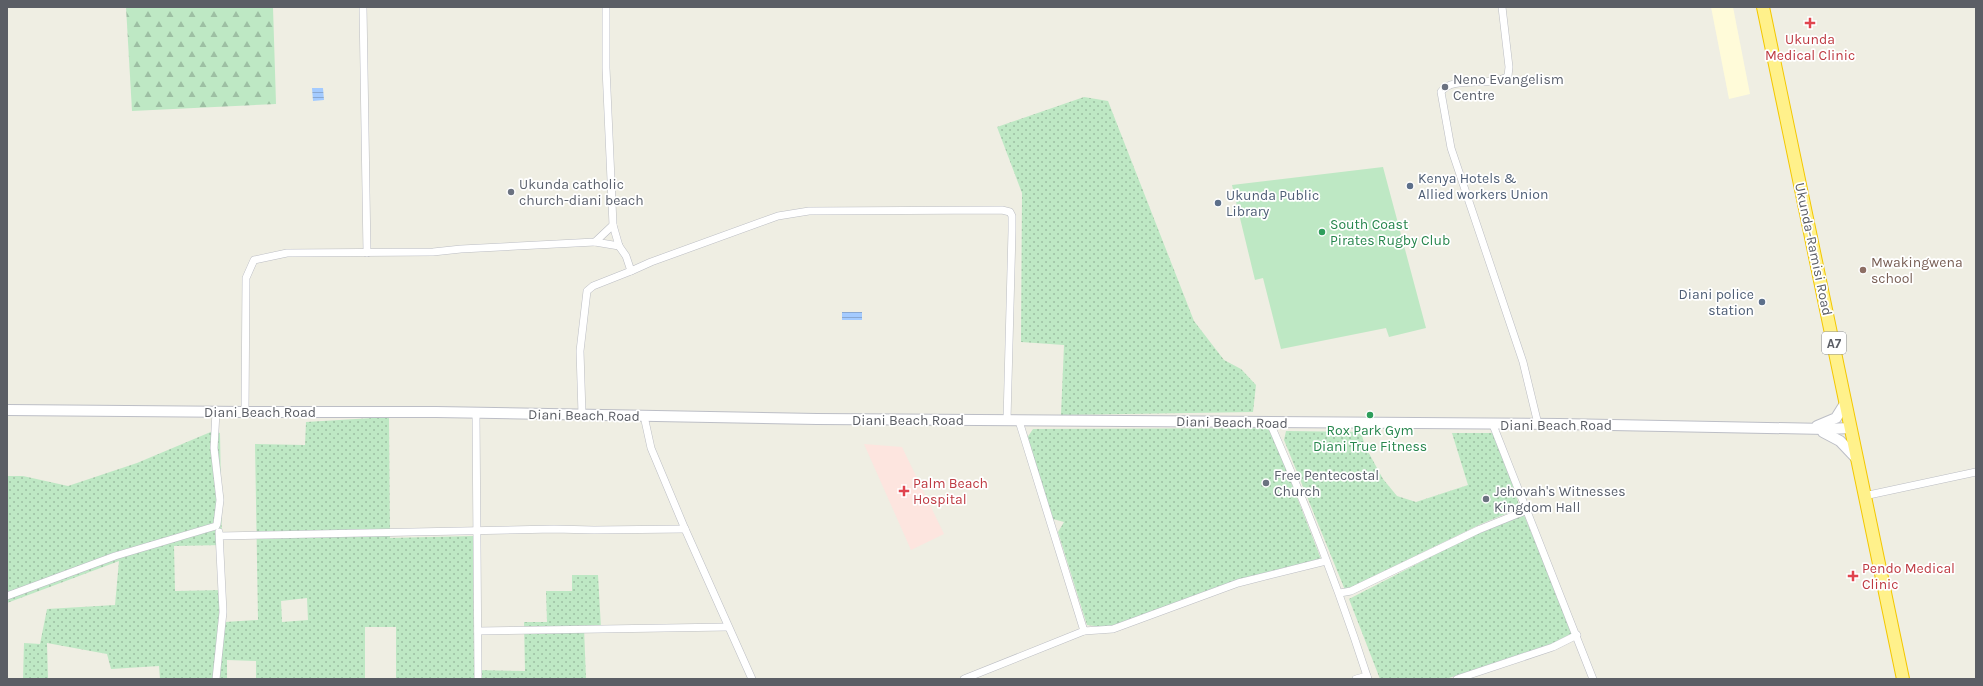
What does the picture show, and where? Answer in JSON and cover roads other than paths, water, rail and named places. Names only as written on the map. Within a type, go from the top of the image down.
[{"type":"highway","name":"Ukunda-Ramisi Road","points":[[1764,7],[1903,679]]},
{"type":"main road","points":[[1809,428],[1825,424],[1836,418],[1846,402]]},
{"type":"main road","name":"Diani Beach Road","points":[[7,410],[582,414],[1019,421],[1493,425],[1538,424],[1826,429],[1851,428]]},
{"type":"main road","points":[[1809,428],[1834,436],[1858,460]]},
{"type":"street","points":[[363,7],[367,253]]},
{"type":"street","points":[[606,7],[606,61],[614,224],[619,246],[626,256],[632,271]]},
{"type":"street","points":[[1502,7],[1510,67],[1508,76],[1499,81],[1448,85],[1441,92],[1451,148],[1522,362],[1538,424]]},
{"type":"street","points":[[582,414],[580,351],[587,290],[593,286],[651,262],[778,216],[809,211],[1002,210],[1010,212],[1012,231],[1007,420]]},
{"type":"street","points":[[595,242],[614,224]]},
{"type":"street","points":[[245,412],[246,278],[252,262],[257,258],[287,253],[433,252],[461,249],[595,242],[619,246]]},
{"type":"street","points":[[216,412],[214,448],[220,500],[218,524],[220,536],[222,612],[216,679]]},
{"type":"street","points":[[476,413],[478,679]]},
{"type":"street","points":[[644,416],[651,448],[685,529],[752,679]]},
{"type":"street","points":[[1019,421],[1084,631]]},
{"type":"street","points":[[1270,422],[1304,500],[1332,580],[1340,594],[1368,677],[1356,679]]},
{"type":"street","points":[[1493,425],[1525,511],[1577,634],[1593,679]]},
{"type":"street","points":[[1864,496],[1976,472]]},
{"type":"street","points":[[1340,594],[1351,591],[1478,530],[1525,511]]},
{"type":"street","points":[[7,596],[115,556],[218,524]]},
{"type":"street","points":[[220,536],[685,529]]},
{"type":"street","points":[[964,679],[1084,631],[1113,629],[1238,583],[1326,561]]},
{"type":"street","points":[[478,631],[728,627]]},
{"type":"street","points":[[1457,679],[1552,647],[1577,634]]},
{"type":"water","points":[[312,88],[323,88],[324,100],[313,101]]},
{"type":"water","points":[[842,312],[862,312],[862,320],[842,320]]},
{"type":"place","name":"Ukunda Medical Clinic","points":[[1810,23]]},
{"type":"place","name":"Neno Evangelism Centre","points":[[1445,87]]},
{"type":"place","name":"Kenya Hotels & Allied workers Union","points":[[1410,186]]},
{"type":"place","name":"Ukunda catholic church-diani beach","points":[[511,192]]},
{"type":"place","name":"Ukunda Public Library","points":[[1218,203]]},
{"type":"place","name":"South Coast Pirates Rugby Club","points":[[1322,232]]},
{"type":"place","name":"Mwakingwena school","points":[[1863,270]]},
{"type":"place","name":"Diani police station","points":[[1762,302]]},
{"type":"place","name":"Rox Park Gym Diani True Fitness","points":[[1370,415]]},
{"type":"place","name":"Free Pentecostal Church","points":[[1266,483]]},
{"type":"place","name":"Palm Beach Hospital","points":[[904,491]]},
{"type":"place","name":"Jehovah's Witnesses Kingdom Hall","points":[[1486,499]]},
{"type":"place","name":"Pendo Medical Clinic","points":[[1853,576]]}]
